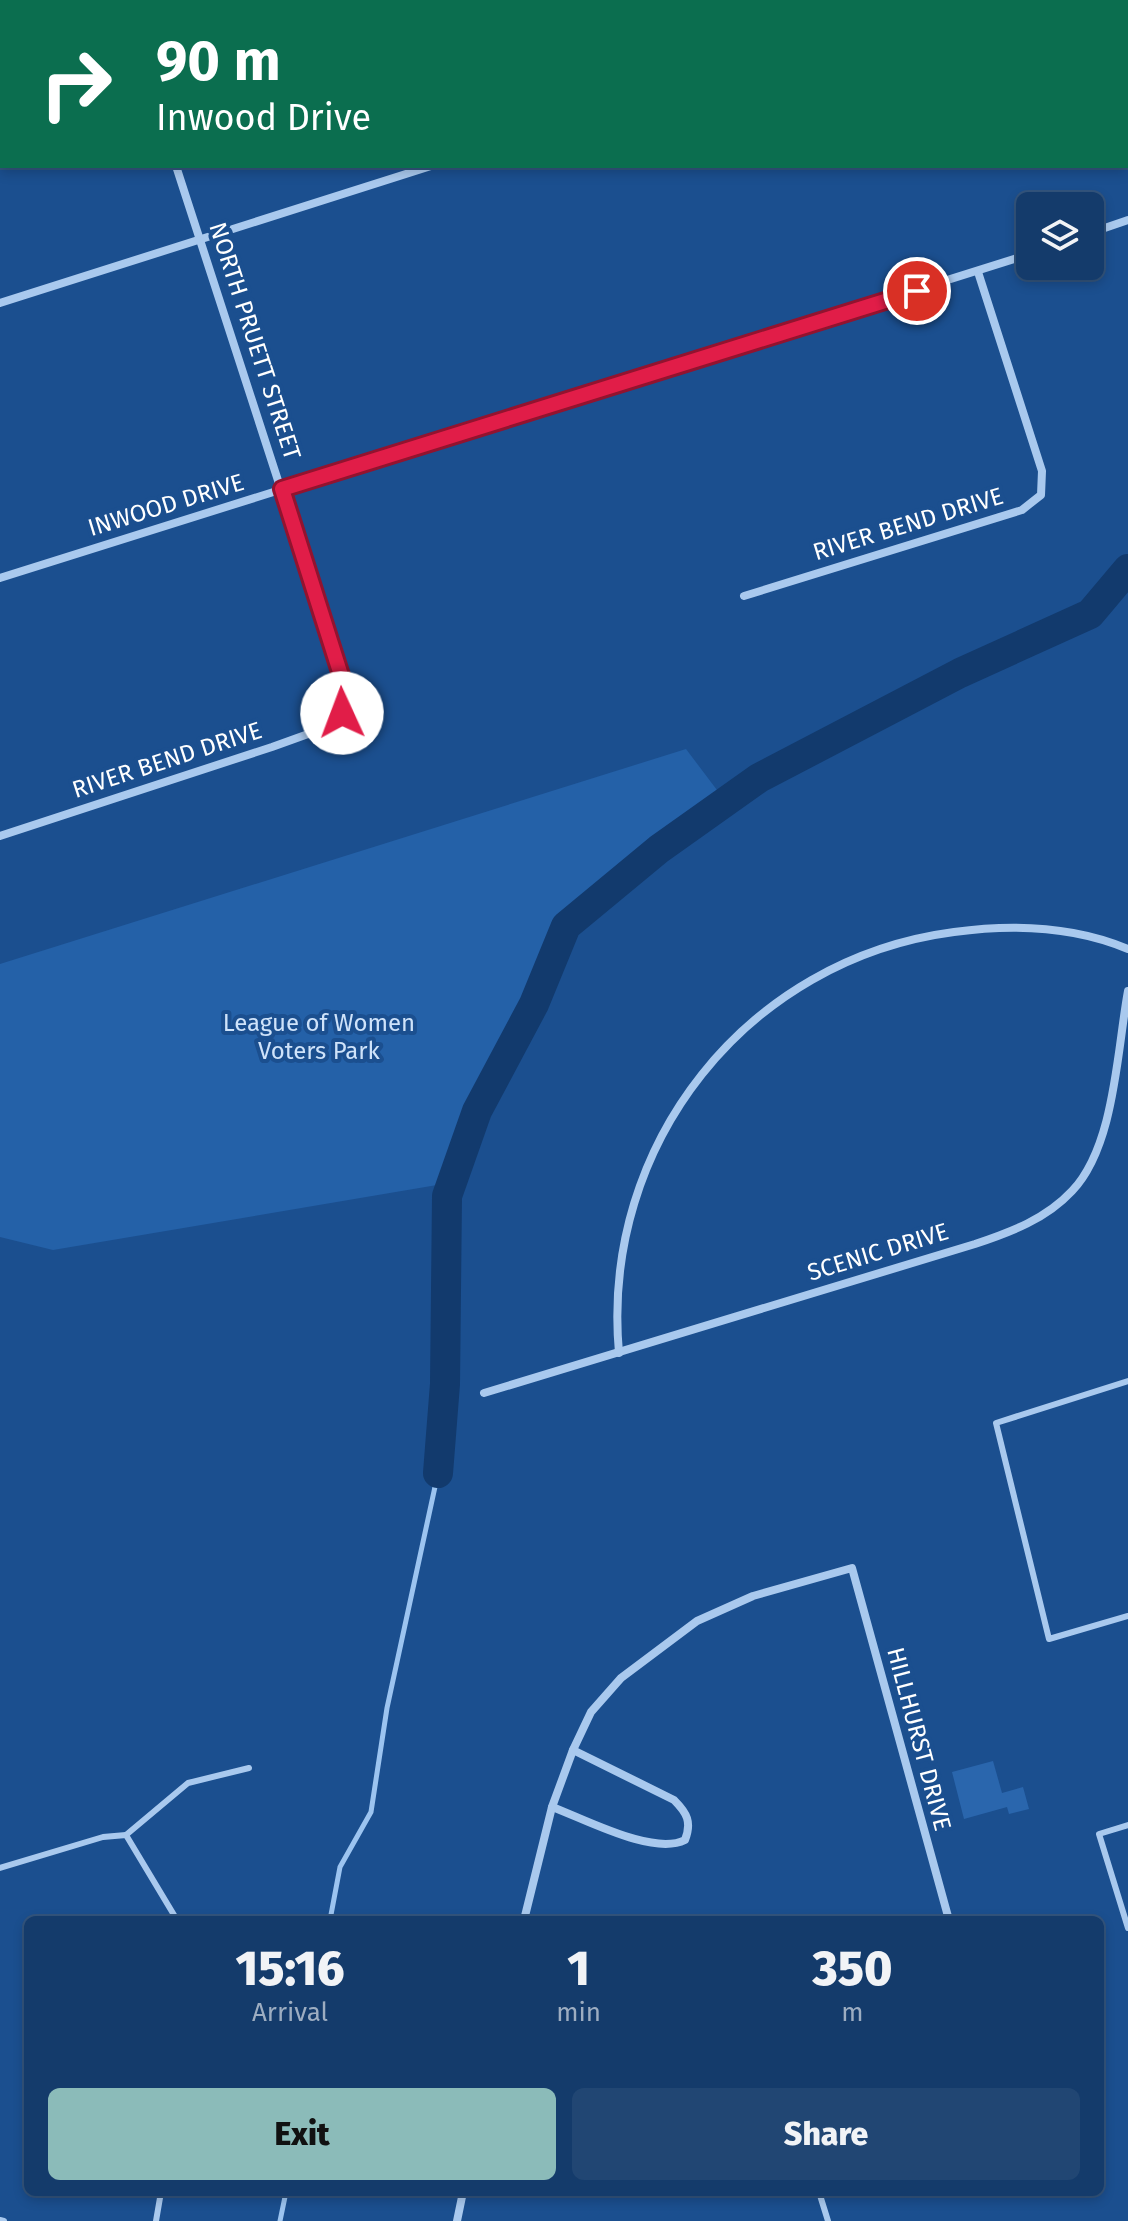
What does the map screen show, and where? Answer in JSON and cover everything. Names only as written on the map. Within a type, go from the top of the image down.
[{"type":"street","name":"NORTH PRUETT STREET","points":[[177,168],[346,691],[342,713]]},
{"type":"street","points":[[0,303],[425,168]]},
{"type":"street","points":[[1104,228],[1128,220]]},
{"type":"street","name":"INWOOD DRIVE","points":[[0,578],[1016,259]]},
{"type":"street","name":"RIVER BEND DRIVE","points":[[744,596],[1022,510],[1041,495],[1042,471],[978,272]]},
{"type":"street","name":"RIVER BEND DRIVE","points":[[0,836],[285,743],[322,729],[342,713]]},
{"type":"street","points":[[619,1353],[616,1317],[623,1243],[654,1151],[670,1120],[707,1067],[762,1012],[788,992],[855,958],[925,935],[982,928],[1026,928],[1074,934],[1128,949]]},
{"type":"street","name":"SCENIC DRIVE","points":[[484,1393],[975,1244],[1016,1230],[1050,1211],[1074,1190],[1104,1132],[1128,991]]},
{"type":"street","name":"HILLHURST DRIVE","points":[[573,1750],[591,1712],[621,1678],[697,1621],[753,1596],[852,1568],[948,1916]]},
{"type":"street","points":[[525,1916],[552,1807],[573,1750],[674,1800],[687,1813],[690,1829],[685,1840],[674,1845],[655,1846],[552,1807]]},
{"type":"street","points":[[457,2221],[462,2196]]},
{"type":"lane","points":[[1128,1381],[996,1423],[1049,1639],[1128,1616]]},
{"type":"lane","points":[[0,1868],[103,1837],[126,1835],[188,1783],[249,1768]]},
{"type":"lane","points":[[1127,1922],[1099,1834],[1128,1825]]},
{"type":"lane","points":[[126,1835],[175,1916]]},
{"type":"lane","points":[[156,2221],[160,2196]]},
{"type":"lane","points":[[820,2196],[828,2221]]},
{"type":"green space","name":"League of Women Voters Park","points":[[686,749],[720,794],[571,907],[437,1185],[53,1250],[0,1237],[0,964]]},
{"type":"building","points":[[993,1761],[1002,1793],[1023,1787],[1029,1809],[1009,1814],[1007,1807],[964,1819],[952,1772]]},
{"type":"waterway","points":[[438,1473],[445,1384],[447,1196],[477,1111],[534,1004],[566,926],[659,849],[759,778],[960,673],[1090,614],[1128,569]]},
{"type":"waterway","points":[[331,1916],[340,1867],[371,1812],[387,1708],[438,1473]]},
{"type":"waterway","points":[[280,2221],[285,2196]]},
{"type":"route","points":[[342,713],[346,691],[282,489],[917,291]]}]
